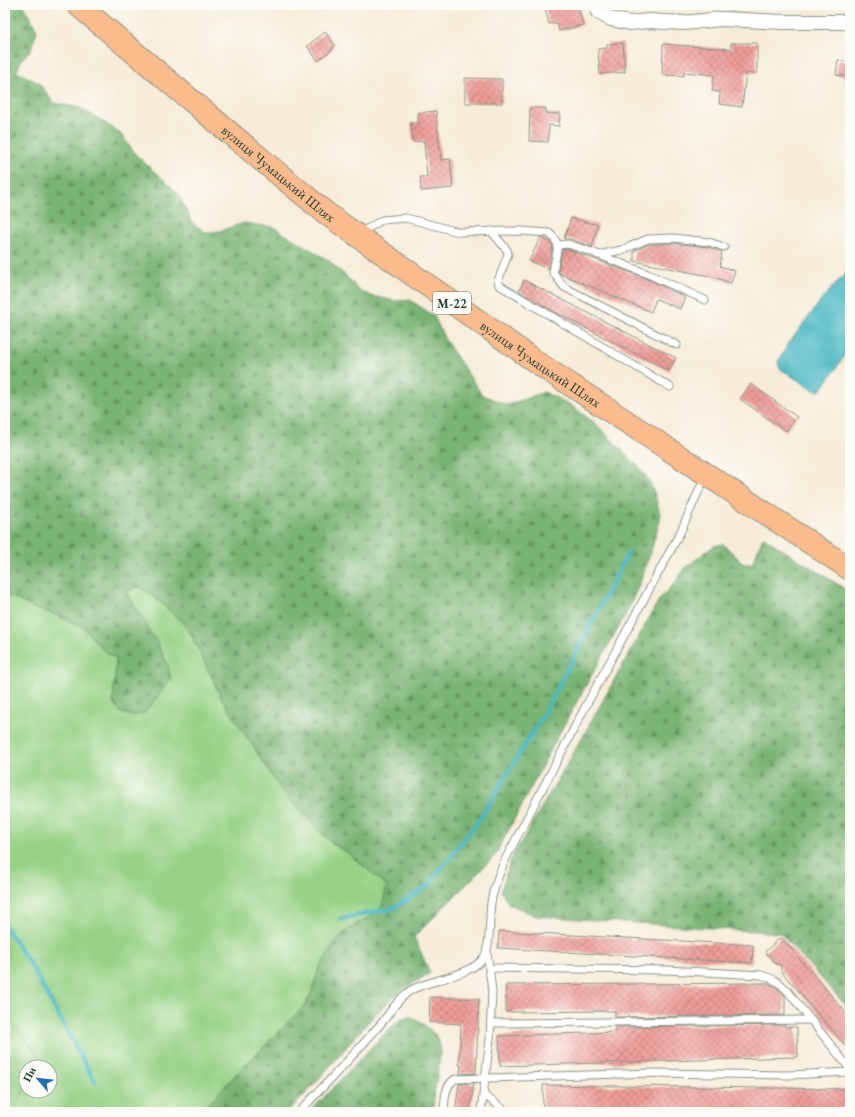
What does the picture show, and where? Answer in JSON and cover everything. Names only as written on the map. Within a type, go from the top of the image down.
[{"type":"highway","name":"вулиця Чумацький Шлях","points":[[78,5],[327,214],[539,364],[850,568]]},
{"type":"street","points":[[597,8],[611,19],[630,23],[648,21],[684,23],[721,19],[784,22],[850,22]]},
{"type":"lane","points":[[357,235],[382,220],[406,218],[460,232],[521,231],[549,233],[558,245],[553,272],[564,287],[677,345]]},
{"type":"lane","points":[[491,231],[507,250],[508,254],[498,281],[499,285],[670,387]]},
{"type":"lane","points":[[598,255],[622,250],[648,239],[673,238],[709,242],[724,247]]},
{"type":"lane","points":[[558,245],[568,244],[598,255],[648,274],[706,300]]},
{"type":"lane","points":[[481,1112],[491,1023],[492,991],[487,952],[491,903],[497,879],[505,860],[564,746],[680,533],[706,474]]},
{"type":"lane","points":[[299,1112],[356,1052],[396,1004],[412,989],[465,972],[483,959],[487,952]]},
{"type":"lane","points":[[489,968],[666,970],[761,975],[770,977],[779,982],[786,989],[850,1070]]},
{"type":"lane","points":[[491,1023],[810,1020]]},
{"type":"lane","points":[[444,1112],[448,1085],[455,1079],[655,1074],[787,1075],[850,1070]]},
{"type":"lane","points":[[484,1095],[507,1112]]},
{"type":"green space","points":[[5,5],[23,5],[37,30],[31,50],[21,60],[17,72],[39,83],[54,103],[81,108],[119,132],[136,155],[178,193],[193,224],[205,232],[220,231],[244,223],[273,227],[328,260],[349,279],[358,290],[371,296],[396,301],[410,300],[434,316],[444,338],[482,395],[508,405],[544,392],[569,404],[595,423],[638,466],[648,479],[654,492],[660,514],[660,521],[649,557],[627,612],[560,732],[495,856],[414,937],[430,973],[400,991],[368,1022],[288,1112],[201,1112],[240,1070],[305,1006],[311,994],[319,968],[339,937],[350,928],[373,915],[382,906],[387,886],[348,853],[331,843],[284,794],[221,697],[192,636],[185,625],[150,593],[139,587],[128,590],[132,602],[158,644],[168,666],[171,678],[145,713],[133,716],[121,713],[113,704],[116,658],[104,651],[83,627],[49,612],[36,609],[5,594]]},
{"type":"green space","points":[[763,537],[850,592],[850,1010],[780,933],[536,916],[509,904],[501,891],[510,861],[574,752],[659,600],[677,580],[686,567],[714,546],[723,544],[744,564],[752,564]]},
{"type":"green space","points":[[139,587],[150,593],[185,625],[192,636],[221,697],[284,794],[331,843],[348,853],[387,886],[382,906],[373,915],[350,928],[319,968],[311,994],[305,1006],[240,1070],[201,1112],[5,1112],[5,594],[36,609],[49,612],[83,627],[104,651],[116,658],[113,704],[168,667],[158,644],[132,602],[128,590]]},
{"type":"green space","points":[[5,1014],[40,1057],[39,1059],[18,1059],[18,1099],[20,1099],[13,1112],[5,1112]]},
{"type":"green space","points":[[408,1016],[420,1021],[438,1037],[441,1051],[433,1112],[310,1112],[381,1037],[400,1020]]},
{"type":"water","points":[[850,273],[850,348],[822,389],[819,391],[814,390],[780,369],[778,362],[788,344],[823,298],[845,274]]},
{"type":"building","points":[[560,5],[578,5],[583,25],[559,31],[557,23],[549,24],[545,8]]},
{"type":"building","points":[[325,32],[335,45],[332,48],[333,49],[318,61],[307,46]]},
{"type":"building","points":[[623,43],[625,72],[600,74],[598,49],[607,48],[607,44]]},
{"type":"building","points":[[731,43],[757,43],[757,73],[746,73],[742,107],[719,104],[720,92],[712,91],[714,75],[684,72],[684,76],[662,75],[663,44],[731,49]]},
{"type":"building","points":[[838,60],[850,62],[850,77],[836,75]]},
{"type":"building","points":[[465,78],[502,79],[502,103],[465,103]]},
{"type":"building","points":[[530,108],[546,108],[546,113],[560,114],[559,126],[549,125],[548,142],[529,141]]},
{"type":"building","points":[[436,111],[441,160],[450,159],[453,188],[421,191],[420,177],[427,177],[424,141],[413,142],[411,123],[418,123],[418,113]]},
{"type":"building","points":[[571,218],[598,225],[592,247],[570,239],[564,239]]},
{"type":"building","points":[[541,237],[550,242],[553,246],[548,269],[529,261]]},
{"type":"building","points":[[665,243],[708,247],[722,252],[720,266],[735,271],[731,283],[714,277],[634,261],[634,251],[649,244]]},
{"type":"building","points":[[567,249],[643,277],[685,297],[680,309],[656,299],[651,312],[561,274],[558,271],[562,250]]},
{"type":"building","points":[[524,280],[676,358],[669,371],[553,311],[519,291]]},
{"type":"building","points":[[751,384],[797,417],[786,431],[740,399]]},
{"type":"building","points":[[499,931],[753,945],[752,963],[498,948]]},
{"type":"building","points":[[781,937],[850,1017],[850,1051],[781,971],[781,965],[776,964],[765,952]]},
{"type":"building","points":[[768,983],[777,988],[785,996],[785,1015],[615,1017],[615,1011],[506,1012],[506,985]]},
{"type":"building","points":[[430,997],[479,999],[476,1073],[460,1074],[461,1024],[429,1022]]},
{"type":"building","points":[[785,1025],[785,1027],[797,1027],[798,1057],[500,1066],[499,1036],[616,1032],[615,1027]]},
{"type":"building","points":[[474,1083],[470,1112],[455,1112],[459,1084]]},
{"type":"building","points":[[543,1085],[847,1089],[847,1112],[543,1112]]},
{"type":"waterway","points":[[340,919],[394,908],[428,886],[481,817],[545,712],[628,553]]},
{"type":"waterway","points":[[5,926],[29,962],[95,1082]]}]
